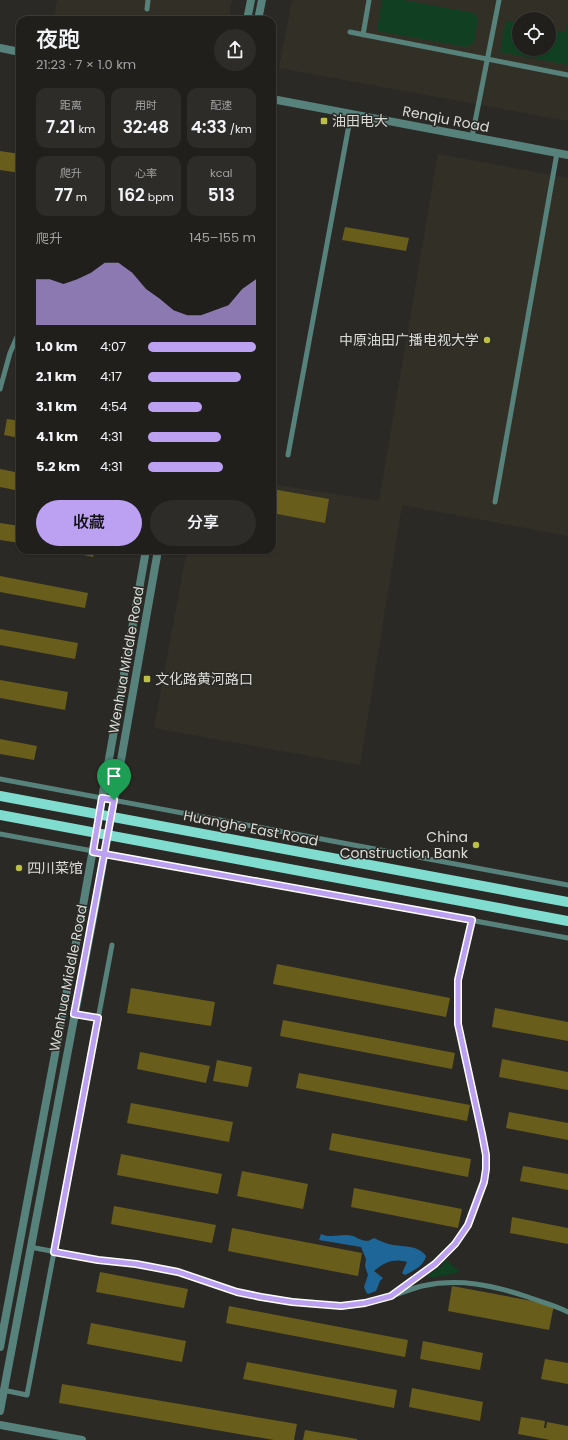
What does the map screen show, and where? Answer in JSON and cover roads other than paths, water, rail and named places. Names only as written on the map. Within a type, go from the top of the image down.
[{"type":"main road","name":"Huanghe East Road","points":[[0,796],[568,902]]},
{"type":"main road","points":[[0,815],[568,921]]},
{"type":"street","points":[[248,16],[251,0]]},
{"type":"street","points":[[259,16],[262,0]]},
{"type":"street","points":[[0,48],[16,51]]},
{"type":"street","name":"Renqiu Road","points":[[276,101],[568,155]]},
{"type":"street","name":"Wenhua Middle Road","points":[[0,1348],[100,814],[145,554]]},
{"type":"street","name":"Wenhua Middle Road","points":[[0,1411],[108,835],[157,554]]},
{"type":"street","points":[[0,1425],[82,1440]]},
{"type":"lane","points":[[147,9],[148,0]]},
{"type":"lane","points":[[363,35],[369,0]]},
{"type":"lane","points":[[472,137],[500,0]]},
{"type":"lane","points":[[350,32],[568,75]]},
{"type":"lane","points":[[288,455],[351,114]]},
{"type":"lane","points":[[495,502],[557,153]]},
{"type":"lane","points":[[0,389],[10,353],[16,339]]},
{"type":"lane","points":[[0,779],[568,885]]},
{"type":"lane","points":[[0,834],[568,938]]},
{"type":"lane","points":[[391,1296],[435,1264],[455,1244],[468,1225],[484,1182],[486,1155],[458,1024],[458,980],[472,920]]},
{"type":"lane","points":[[3,1390],[27,1395],[112,945]]},
{"type":"lane","points":[[74,1014],[98,1018]]},
{"type":"lane","points":[[30,1247],[98,1260],[136,1264],[178,1272],[237,1292],[292,1302],[341,1306],[365,1303],[422,1286],[462,1282],[482,1284],[514,1292],[568,1312]]},
{"type":"water","points":[[321,1234],[329,1236],[349,1235],[366,1241],[374,1238],[391,1245],[415,1248],[423,1252],[426,1256],[421,1265],[405,1275],[402,1273],[407,1262],[397,1260],[382,1265],[374,1271],[383,1278],[380,1281],[376,1291],[368,1294],[364,1287],[368,1275],[365,1266],[366,1259],[361,1247],[319,1240]]},
{"type":"place","name":"油田电大","points":[[324,121]]},
{"type":"place","name":"中原油田广播电视大学","points":[[487,340]]},
{"type":"place","name":"文化路黄河路口","points":[[147,679]]},
{"type":"place","name":"China Construction Bank","points":[[476,845]]},
{"type":"place","name":"四川菜馆","points":[[19,868]]}]
